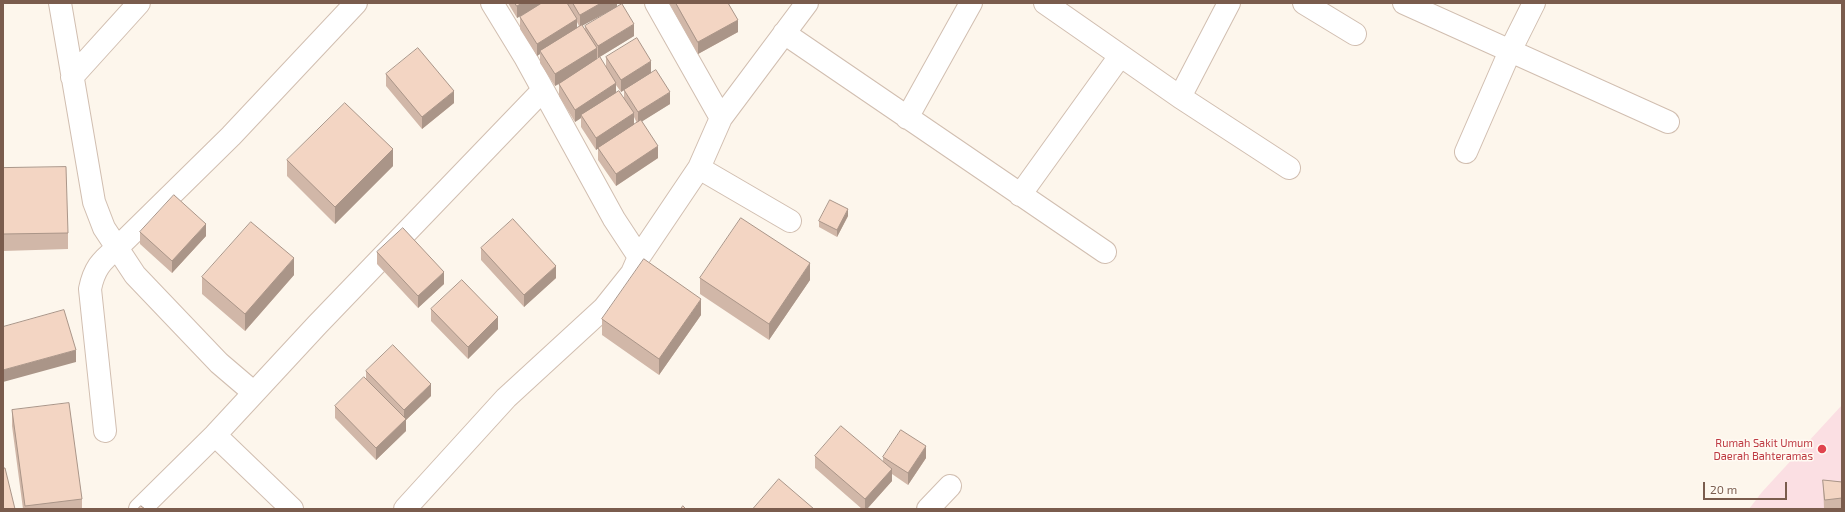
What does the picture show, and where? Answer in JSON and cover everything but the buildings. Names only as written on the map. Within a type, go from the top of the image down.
[{"type":"street","points":[[60,3],[94,202],[104,228],[116,249],[135,275],[219,363],[253,392]]},
{"type":"street","points":[[72,77],[138,3]]},
{"type":"street","points":[[105,431],[90,289],[92,275],[103,260],[231,136],[356,3]]},
{"type":"street","points":[[492,3],[543,90],[614,219],[639,257]]},
{"type":"street","points":[[656,3],[721,118]]},
{"type":"street","points":[[405,509],[506,398],[604,308],[632,273],[639,257],[699,168],[721,118],[807,3]]},
{"type":"street","points":[[907,118],[971,3]]},
{"type":"street","points":[[1045,3],[1180,98],[1289,168]]},
{"type":"street","points":[[1180,98],[1229,3]]},
{"type":"street","points":[[1304,3],[1355,34]]},
{"type":"street","points":[[1404,3],[1668,122]]},
{"type":"street","points":[[1466,152],[1510,51],[1534,3]]},
{"type":"street","points":[[784,33],[1105,252]]},
{"type":"street","points":[[1020,195],[1120,56]]},
{"type":"street","points":[[140,509],[215,435],[253,392],[543,90]]},
{"type":"street","points":[[699,168],[790,221]]},
{"type":"street","points":[[215,435],[292,509]]},
{"type":"street","points":[[928,509],[950,486]]},
{"type":"shaded area","name":"Rumah Sakit Umum Daerah Bahteramas","points":[[1842,405],[1842,509],[1749,509],[1762,492]]},
{"type":"place","name":"Rumah Sakit Umum Daerah Bahteramas","points":[[1822,449]]}]
